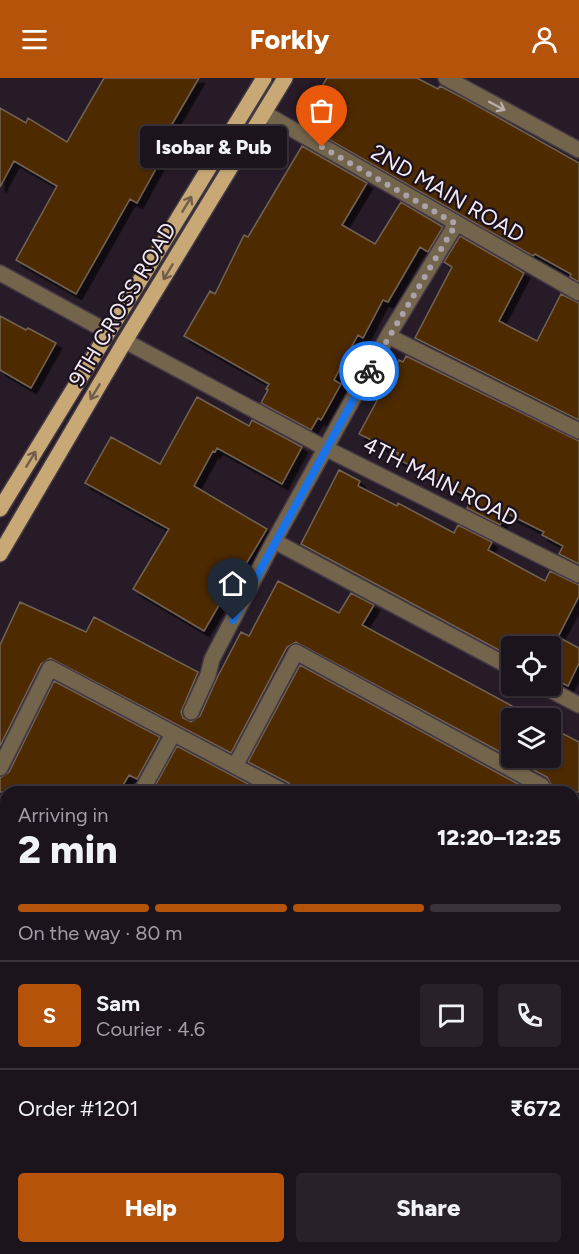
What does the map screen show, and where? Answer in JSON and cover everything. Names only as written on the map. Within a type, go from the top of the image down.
[{"type":"main road","name":"9TH CROSS ROAD","points":[[0,509],[264,78]]},
{"type":"main road","name":"9TH CROSS ROAD","points":[[0,554],[125,341],[285,78]]},
{"type":"street","points":[[446,78],[579,150]]},
{"type":"street","name":"2ND MAIN ROAD","points":[[264,113],[579,293]]},
{"type":"street","points":[[191,712],[208,675],[212,659],[274,541],[388,336],[456,224]]},
{"type":"street","points":[[0,273],[108,333]]},
{"type":"street","points":[[388,336],[579,431]]},
{"type":"street","name":"4TH MAIN ROAD","points":[[125,341],[325,448],[579,575]]},
{"type":"street","points":[[274,541],[501,663]]},
{"type":"street","points":[[235,766],[296,652],[542,786]]},
{"type":"street","points":[[0,768],[50,668],[273,786]]},
{"type":"street","points":[[561,696],[579,705]]},
{"type":"street","points":[[147,786],[173,734]]},
{"type":"building","points":[[104,78],[199,78],[161,143],[168,147],[137,203],[130,199],[76,294],[16,260],[57,186],[14,161],[0,187],[0,108],[26,123],[28,118],[67,142]]},
{"type":"building","points":[[327,78],[417,78],[438,89],[440,86],[467,100],[579,163],[579,282],[570,277],[571,274],[535,254],[533,256],[300,123]]},
{"type":"building","points":[[302,146],[367,183],[342,225],[375,244],[401,202],[443,227],[428,252],[420,247],[388,302],[383,300],[363,338],[358,335],[334,380],[341,384],[321,420],[318,418],[311,430],[261,403],[269,384],[184,336],[210,291],[215,294],[244,235],[248,237]]},
{"type":"building","points":[[460,236],[524,273],[499,321],[537,341],[561,294],[579,303],[579,420],[415,338],[452,267],[444,262]]},
{"type":"building","points":[[0,316],[56,343],[31,388],[0,370]]},
{"type":"building","points":[[406,356],[579,441],[579,564],[559,554],[563,546],[542,535],[544,532],[506,513],[500,525],[467,508],[472,498],[395,458],[398,453],[359,434],[399,360],[403,362]]},
{"type":"building","points":[[197,397],[249,426],[252,420],[302,447],[282,484],[217,448],[215,452],[213,451],[194,486],[267,529],[246,564],[244,562],[204,631],[133,589],[169,529],[85,483],[111,437],[160,464]]},
{"type":"building","points":[[339,470],[360,481],[358,486],[397,506],[398,503],[454,533],[458,525],[492,542],[488,550],[545,581],[550,571],[579,585],[579,596],[559,636],[501,636],[501,651],[301,544]]},
{"type":"building","points":[[278,581],[339,613],[351,593],[374,605],[362,625],[512,708],[501,708],[501,752],[296,642],[287,647],[231,753],[50,658],[41,664],[0,746],[0,645],[20,602],[86,632],[94,617],[198,672],[181,712],[183,718],[191,722],[200,716],[241,632],[249,636]]},
{"type":"building","points":[[561,639],[579,648],[579,663],[568,686],[561,682]]},
{"type":"building","points":[[300,665],[522,786],[291,786],[248,762]]},
{"type":"building","points":[[54,681],[160,737],[137,779],[129,775],[123,786],[0,786],[0,778],[9,772]]},
{"type":"building","points":[[561,733],[579,742],[579,786],[552,786],[547,777],[530,768],[561,768]]},
{"type":"building","points":[[177,746],[252,786],[155,786]]},
{"type":"way so far","points":[[322,147],[456,224],[369,371]]},
{"type":"place","name":"Isobar & Pub","points":[[322,147]]},
{"type":"route","points":[[233,620],[304,485],[369,371]]}]
